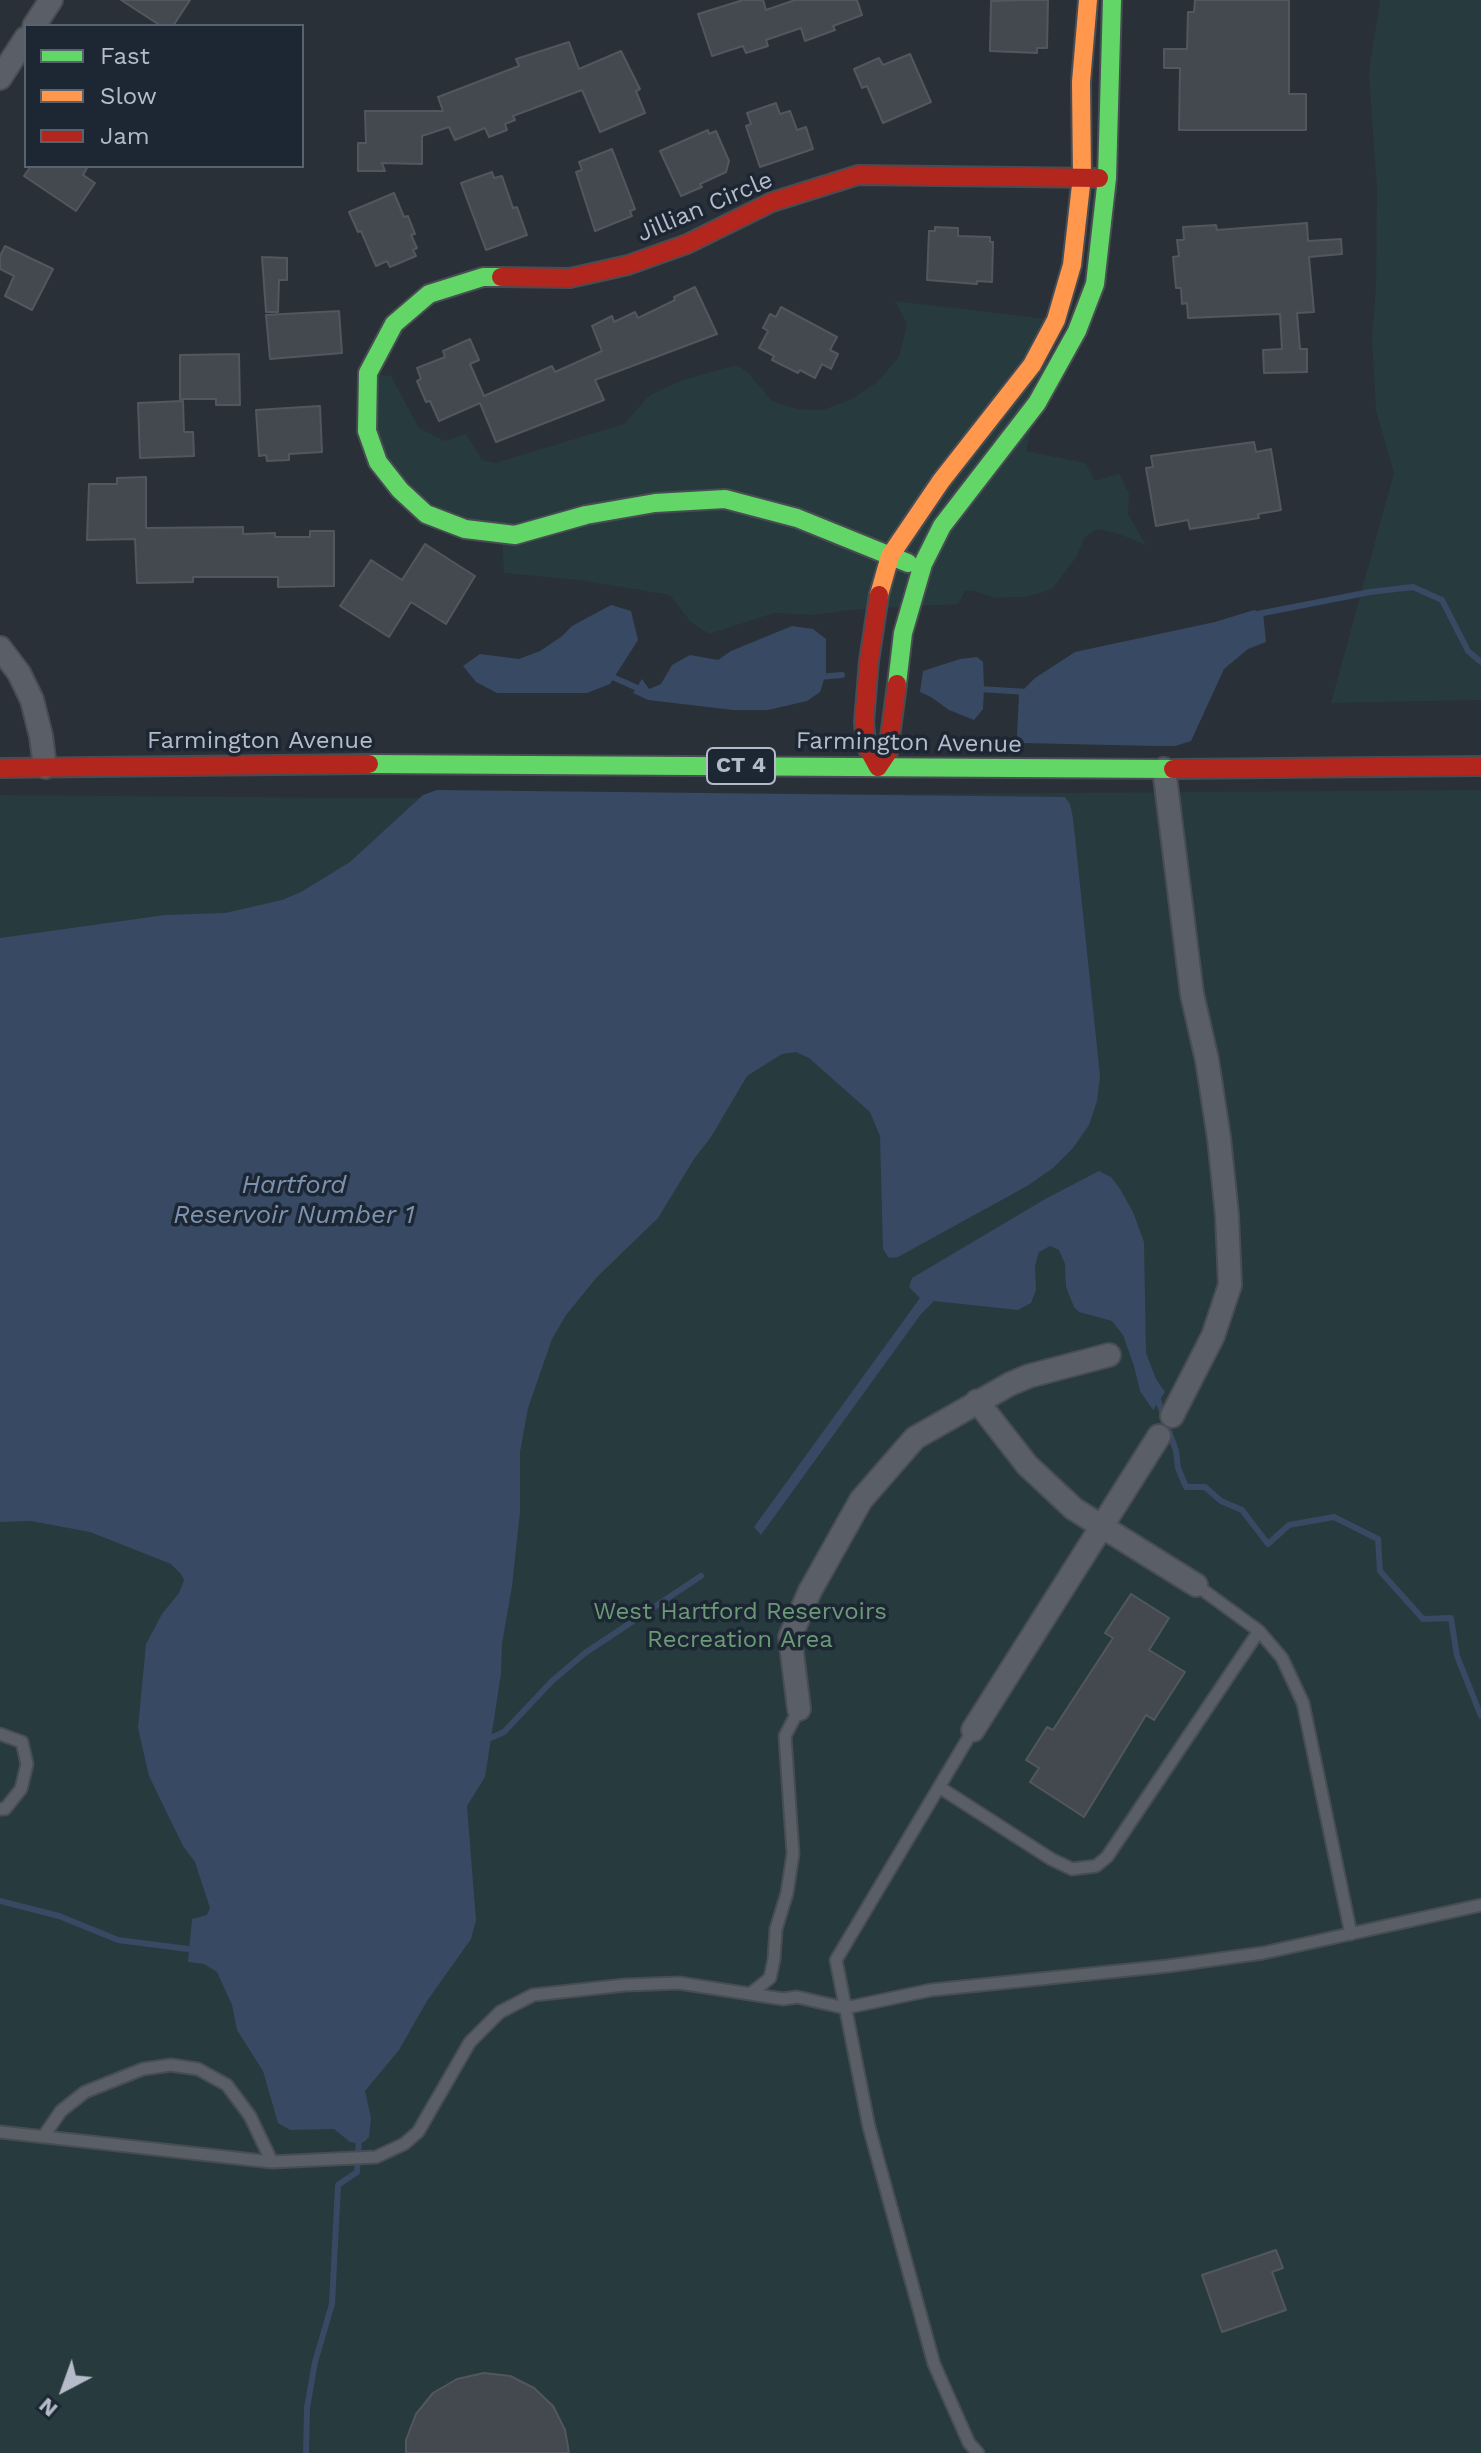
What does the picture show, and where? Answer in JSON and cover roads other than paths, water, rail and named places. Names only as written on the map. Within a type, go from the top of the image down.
[{"type":"street","points":[[35,24],[51,0]]},
{"type":"street","points":[[1088,0],[1081,82],[1081,180],[1072,265],[1056,320],[1032,365],[941,481],[890,556],[881,580],[864,722],[866,745],[878,767],[888,752],[892,735],[903,633],[921,567],[942,526],[1037,403],[1077,331],[1095,284],[1107,178],[1112,0]]},
{"type":"street","points":[[0,78],[24,41]]},
{"type":"street","name":"Jillian Circle","points":[[921,567],[797,518],[725,499],[655,503],[586,515],[515,535],[465,529],[426,514],[400,490],[378,462],[367,431],[368,373],[394,324],[429,294],[483,277],[570,278],[628,265],[687,244],[772,202],[858,175],[1107,178]]},
{"type":"street","points":[[0,648],[19,673],[32,700],[45,767]]},
{"type":"street","name":"Farmington Avenue","points":[[0,768],[314,764],[1164,769],[1481,766]]},
{"type":"street","points":[[1164,769],[1192,994],[1207,1060],[1219,1138],[1230,1285],[1213,1336],[1172,1416]]},
{"type":"street","points":[[799,1709],[790,1637],[810,1591],[861,1500],[915,1438],[977,1401],[1029,1376],[1109,1355]]},
{"type":"street","points":[[977,1401],[1027,1465],[1074,1509],[1196,1585]]},
{"type":"street","points":[[973,1730],[1159,1436]]},
{"type":"lane","points":[[1159,1436],[1172,1416]]},
{"type":"lane","points":[[1196,1585],[1259,1631],[1282,1658],[1303,1703],[1351,1934]]},
{"type":"lane","points":[[939,1787],[1051,1859],[1072,1869],[1096,1866],[1107,1857],[1259,1631]]},
{"type":"lane","points":[[750,1994],[770,1978],[776,1929],[787,1893],[793,1854],[785,1736],[799,1709]]},
{"type":"lane","points":[[973,1730],[836,1960],[869,2127],[934,2364],[969,2443],[978,2453]]},
{"type":"lane","points":[[0,1734],[22,1742],[27,1764],[21,1789],[5,1809],[0,1809]]},
{"type":"lane","points":[[0,2132],[272,2162],[376,2157],[404,2144],[418,2132],[470,2042],[500,2012],[533,1995],[625,1985],[679,1983],[783,1999],[797,1997],[845,2008],[931,1990],[1263,1953],[1481,1905]]},
{"type":"lane","points":[[43,2137],[61,2111],[85,2092],[143,2069],[171,2065],[198,2069],[227,2085],[250,2116],[272,2162]]},
{"type":"water","points":[[611,605],[631,611],[638,640],[610,684],[587,693],[497,693],[476,682],[463,666],[480,654],[519,659],[540,651],[572,626]]},
{"type":"water","points":[[1254,610],[1263,613],[1266,642],[1248,649],[1224,669],[1191,741],[1175,746],[1154,746],[1024,743],[1017,738],[1019,694],[1035,678],[1075,652],[1215,622]]},
{"type":"water","points":[[792,626],[813,629],[826,639],[826,673],[820,692],[807,701],[768,710],[733,710],[648,700],[633,693],[642,679],[649,689],[661,684],[672,665],[690,655],[718,660],[731,651]]},
{"type":"water","points":[[977,657],[983,662],[983,709],[974,720],[949,710],[920,692],[923,671]]},
{"type":"water","name":"Hartford Reservoir Number 1","points":[[437,790],[1065,797],[1073,818],[1100,1076],[1097,1101],[1089,1125],[1073,1148],[1053,1168],[1027,1186],[898,1257],[889,1258],[883,1249],[880,1136],[870,1112],[809,1058],[796,1052],[782,1054],[747,1076],[658,1218],[597,1277],[566,1315],[552,1339],[528,1408],[520,1452],[520,1512],[502,1644],[501,1674],[485,1777],[467,1806],[476,1920],[471,1939],[427,2001],[399,2050],[365,2091],[371,2118],[369,2137],[357,2143],[350,2142],[334,2129],[290,2130],[278,2123],[263,2071],[237,2030],[232,2005],[217,1972],[204,1964],[188,1962],[192,1919],[207,1915],[210,1908],[195,1862],[183,1846],[149,1776],[138,1728],[146,1644],[162,1614],[179,1593],[184,1580],[181,1574],[171,1564],[90,1532],[31,1521],[0,1522],[0,938],[165,915],[225,913],[282,900],[350,862],[423,795]]},
{"type":"water","points":[[1099,1171],[1111,1177],[1120,1189],[1144,1242],[1146,1353],[1165,1392],[1153,1410],[1140,1391],[1123,1335],[1112,1321],[1079,1312],[1074,1307],[1066,1287],[1065,1264],[1059,1250],[1050,1246],[1039,1252],[1035,1266],[1036,1290],[1031,1303],[1018,1310],[934,1301],[921,1314],[761,1535],[754,1527],[920,1298],[909,1287],[912,1278]]},
{"type":"waterway","points":[[1258,614],[1370,592],[1413,587],[1442,600],[1468,651],[1481,662]]},
{"type":"waterway","points":[[608,675],[642,690]]},
{"type":"waterway","points":[[818,677],[842,675]]},
{"type":"waterway","points":[[979,689],[1028,692]]},
{"type":"waterway","points":[[1157,1397],[1186,1487],[1205,1487],[1221,1501],[1242,1510],[1268,1544],[1289,1525],[1334,1517],[1378,1539],[1380,1571],[1423,1619],[1451,1618],[1457,1656],[1481,1716]]},
{"type":"waterway","points":[[486,1740],[504,1732],[552,1681],[585,1653],[701,1576]]},
{"type":"waterway","points":[[0,1901],[59,1916],[118,1940],[196,1950]]},
{"type":"waterway","points":[[306,2453],[307,2408],[315,2362],[332,2304],[338,2185],[357,2172],[359,2138]]},
{"type":"park label","name":"West Hartford Reservoirs Recreation Area","points":[[740,1626]]}]
